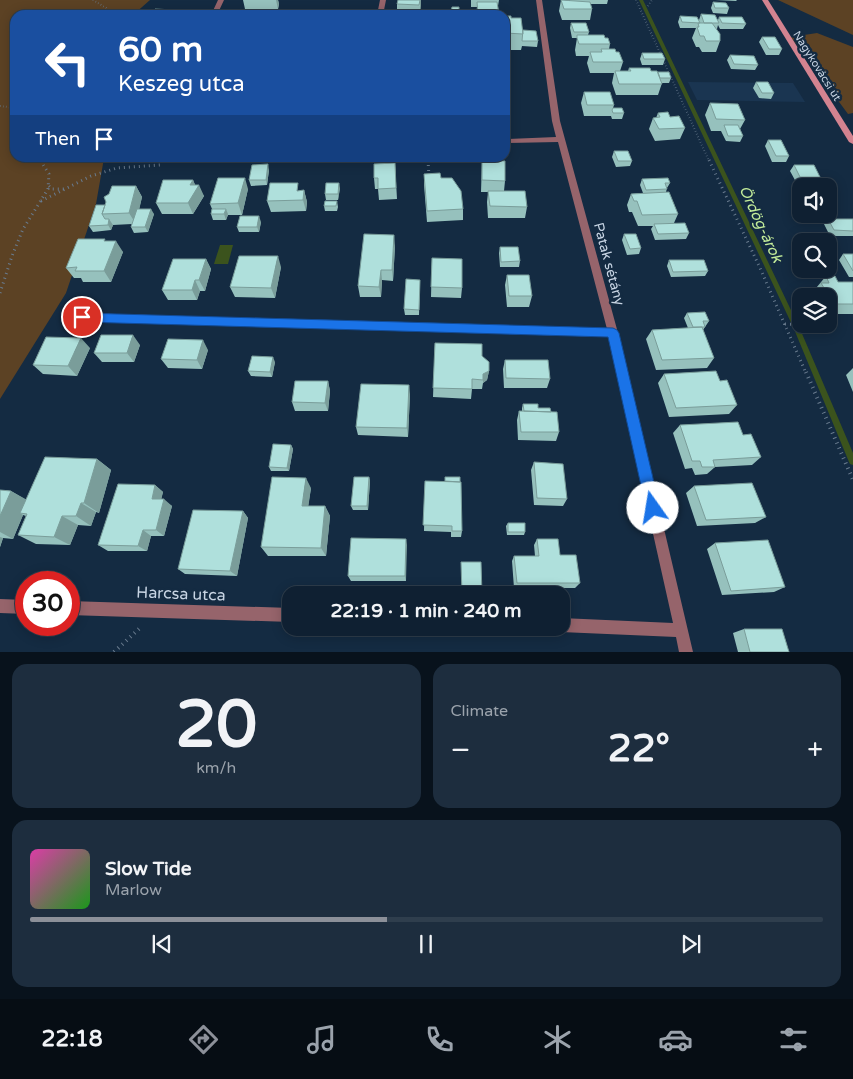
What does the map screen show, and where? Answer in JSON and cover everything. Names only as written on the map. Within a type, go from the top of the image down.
[{"type":"street","name":"Patak sétány","points":[[539,0],[561,139],[613,333],[686,652]]},
{"type":"street","name":"Nagykovácsi út","points":[[765,0],[853,142]]},
{"type":"street","points":[[510,141],[561,139]]},
{"type":"street","points":[[82,317],[613,333]]},
{"type":"street","points":[[0,606],[15,607]]},
{"type":"street","name":"Harcsa utca","points":[[80,608],[282,616]]},
{"type":"street","points":[[570,625],[681,630]]},
{"type":"path","points":[[93,0],[107,10]]},
{"type":"path","points":[[636,0],[737,223],[786,324],[853,480]]},
{"type":"path","points":[[648,6],[652,0]]},
{"type":"path","points":[[0,293],[6,271],[27,219],[41,202],[49,185],[50,177],[42,162]]},
{"type":"path","points":[[41,202],[91,176],[117,168],[160,165],[163,162]]},
{"type":"path","points":[[428,162],[429,185]]},
{"type":"path","points":[[49,185],[52,189],[59,190],[69,187]]},
{"type":"path","points":[[786,324],[792,324]]},
{"type":"path","points":[[114,652],[158,611]]},
{"type":"shaded area","points":[[0,0],[150,0],[139,10],[10,10],[10,162],[103,162],[96,204],[66,293],[0,399]]},
{"type":"shaded area","points":[[778,0],[853,0],[853,35]]},
{"type":"shaded area","points":[[817,33],[853,47],[853,113],[848,114],[791,37]]},
{"type":"shaded area","points":[[688,82],[793,83],[805,102],[697,100]]},
{"type":"shaded area","points":[[220,245],[233,245],[228,264],[214,264]]},
{"type":"building","points":[[398,0],[420,0],[419,5],[397,4]]},
{"type":"building","points":[[561,0],[590,2],[592,9],[564,9]]},
{"type":"building","points":[[477,2],[497,2],[498,10],[478,10]]},
{"type":"building","points":[[713,2],[726,3],[729,8],[715,8]]},
{"type":"building","points":[[452,7],[459,7],[459,10],[452,10]]},
{"type":"building","points":[[701,14],[715,15],[719,23],[704,23]]},
{"type":"building","points":[[510,16],[511,18],[521,18],[523,34],[510,33]]},
{"type":"building","points":[[680,16],[697,17],[700,23],[682,22]]},
{"type":"building","points":[[719,17],[742,17],[746,24],[722,23]]},
{"type":"building","points":[[571,23],[586,23],[589,32],[574,32]]},
{"type":"building","points":[[698,23],[712,23],[720,34],[720,41],[706,41],[704,36],[700,36],[697,27],[699,27]]},
{"type":"building","points":[[523,30],[536,31],[538,41],[522,41]]},
{"type":"building","points":[[577,35],[604,35],[605,38],[608,38],[610,44],[579,44]]},
{"type":"building","points":[[762,37],[775,37],[782,49],[769,49]]},
{"type":"building","points":[[601,49],[615,49],[616,52],[619,52],[623,62],[593,62],[590,52],[602,52]]},
{"type":"building","points":[[642,53],[662,53],[665,59],[644,59]]},
{"type":"building","points":[[730,55],[754,56],[758,65],[734,64]]},
{"type":"building","points":[[629,68],[650,68],[651,71],[657,71],[662,84],[619,84],[615,71],[631,71]]},
{"type":"building","points":[[658,72],[669,72],[671,78],[660,78]]},
{"type":"building","points":[[756,82],[768,82],[774,93],[762,93]]},
{"type":"building","points":[[584,92],[610,92],[614,105],[587,105]]},
{"type":"building","points":[[710,103],[738,104],[745,120],[716,119]]},
{"type":"building","points":[[613,108],[622,108],[624,113],[613,113]]},
{"type":"building","points":[[668,112],[670,117],[679,116],[685,128],[659,129],[653,118],[660,117],[658,113]]},
{"type":"building","points":[[724,125],[738,125],[743,136],[728,136]]},
{"type":"building","points":[[768,140],[781,140],[789,156],[776,156]]},
{"type":"building","points":[[614,151],[628,151],[632,161],[618,161]]},
{"type":"building","points":[[482,162],[505,162],[505,181],[482,180]]},
{"type":"building","points":[[395,163],[396,188],[378,189],[378,178],[374,178],[374,164]]},
{"type":"building","points":[[268,164],[266,180],[249,180],[252,165]]},
{"type":"building","points":[[794,165],[814,165],[820,177],[800,177]]},
{"type":"building","points":[[440,173],[441,178],[452,178],[461,191],[463,209],[427,211],[424,174]]},
{"type":"building","points":[[218,178],[245,178],[238,203],[210,204]]},
{"type":"building","points":[[668,178],[670,183],[665,183],[667,189],[646,190],[642,179]]},
{"type":"building","points":[[163,180],[193,180],[190,185],[199,185],[188,203],[156,203]]},
{"type":"building","points":[[270,183],[298,183],[297,191],[304,190],[303,200],[267,201]]},
{"type":"building","points":[[326,183],[339,183],[338,194],[325,194]]},
{"type":"building","points":[[112,186],[136,186],[129,213],[102,214],[106,202],[104,197],[109,194]]},
{"type":"building","points":[[488,191],[525,191],[527,207],[490,206]]},
{"type":"building","points":[[669,192],[678,214],[642,215],[637,201],[634,201],[631,194]]},
{"type":"building","points":[[325,201],[337,201],[336,206],[324,206]]},
{"type":"building","points":[[96,205],[105,205],[102,214],[105,219],[109,219],[108,225],[89,226]]},
{"type":"building","points":[[137,209],[151,209],[145,227],[131,227]]},
{"type":"building","points":[[212,209],[226,209],[224,214],[211,214]]},
{"type":"building","points":[[240,216],[259,216],[257,227],[237,227]]},
{"type":"building","points":[[837,219],[853,219],[853,231],[834,230],[830,223],[837,223]]},
{"type":"building","points":[[685,223],[689,233],[658,234],[654,224]]},
{"type":"building","points":[[364,234],[394,235],[392,270],[381,270],[379,287],[358,286]]},
{"type":"building","points":[[624,234],[636,234],[641,248],[630,249]]},
{"type":"building","points":[[78,239],[116,241],[104,271],[75,271],[77,267],[66,268]]},
{"type":"building","points":[[500,247],[518,247],[520,261],[501,262]]},
{"type":"building","points":[[843,254],[853,254],[853,271]]},
{"type":"building","points":[[239,256],[278,256],[271,288],[230,287]]},
{"type":"building","points":[[432,258],[462,259],[462,288],[431,287]]},
{"type":"building","points":[[173,259],[206,259],[199,280],[195,280],[192,290],[162,290]]},
{"type":"building","points":[[669,260],[704,260],[708,271],[673,272]]},
{"type":"building","points":[[507,275],[529,275],[532,296],[509,296]]},
{"type":"building","points":[[827,278],[836,278],[838,282],[853,282],[853,304],[837,304],[837,288],[824,288],[821,283],[829,283]]},
{"type":"building","points":[[406,279],[420,280],[419,310],[404,309]]},
{"type":"building","points":[[705,312],[709,321],[703,321],[705,327],[693,327],[687,313]]},
{"type":"building","points":[[702,327],[714,358],[662,360],[652,330]]},
{"type":"building","points":[[101,335],[133,335],[127,353],[94,353]]},
{"type":"building","points":[[46,337],[81,338],[68,366],[33,365]]},
{"type":"building","points":[[168,339],[203,340],[197,360],[161,359]]},
{"type":"building","points":[[435,343],[482,344],[482,356],[489,362],[489,371],[483,374],[483,380],[472,379],[472,389],[433,388]]},
{"type":"building","points":[[252,356],[273,357],[270,372],[248,371]]},
{"type":"building","points":[[505,360],[548,360],[550,379],[506,378]]},
{"type":"building","points":[[716,371],[720,381],[727,380],[737,405],[676,408],[664,374]]},
{"type":"building","points":[[295,381],[328,381],[325,403],[292,402]]},
{"type":"building","points":[[361,384],[409,385],[407,428],[356,427]]},
{"type":"building","points":[[523,404],[538,404],[538,408],[550,408],[551,412],[524,411]]},
{"type":"building","points":[[519,411],[557,412],[559,432],[521,432]]},
{"type":"building","points":[[738,422],[743,435],[751,434],[761,457],[713,460],[715,467],[702,467],[700,461],[692,461],[680,425]]},
{"type":"building","points":[[273,444],[291,445],[287,468],[269,467]]},
{"type":"building","points":[[45,457],[97,459],[84,503],[81,503],[76,516],[62,516],[54,537],[18,535],[27,514],[20,513]]},
{"type":"building","points":[[534,462],[563,464],[567,499],[537,498]]},
{"type":"building","points":[[272,477],[306,478],[302,506],[325,506],[321,548],[261,547]]},
{"type":"building","points":[[354,477],[369,477],[367,506],[351,506]]},
{"type":"building","points":[[445,477],[460,477],[460,482],[445,481]]},
{"type":"building","points":[[425,481],[461,482],[462,531],[452,531],[452,526],[423,525]]},
{"type":"building","points":[[752,483],[766,517],[706,520],[694,486]]},
{"type":"building","points":[[118,484],[155,485],[152,499],[164,499],[156,530],[143,530],[138,546],[98,545]]},
{"type":"building","points":[[0,490],[11,491],[0,516]]},
{"type":"building","points":[[193,510],[243,511],[230,571],[178,569]]},
{"type":"building","points":[[508,523],[525,523],[525,532],[508,532]]},
{"type":"building","points":[[351,538],[406,539],[405,576],[348,576]]},
{"type":"building","points":[[537,539],[558,539],[560,555],[576,555],[580,583],[517,583],[514,556],[539,556]]},
{"type":"building","points":[[768,540],[785,587],[731,591],[715,543]]},
{"type":"building","points":[[461,562],[481,562],[482,586],[462,586]]},
{"type":"building","points":[[744,629],[782,629],[789,652],[750,652]]},
{"type":"waterway","name":"Ördög-árok","points":[[641,0],[797,329],[853,462]]},
{"type":"route","points":[[82,317],[613,333],[653,508]]}]
